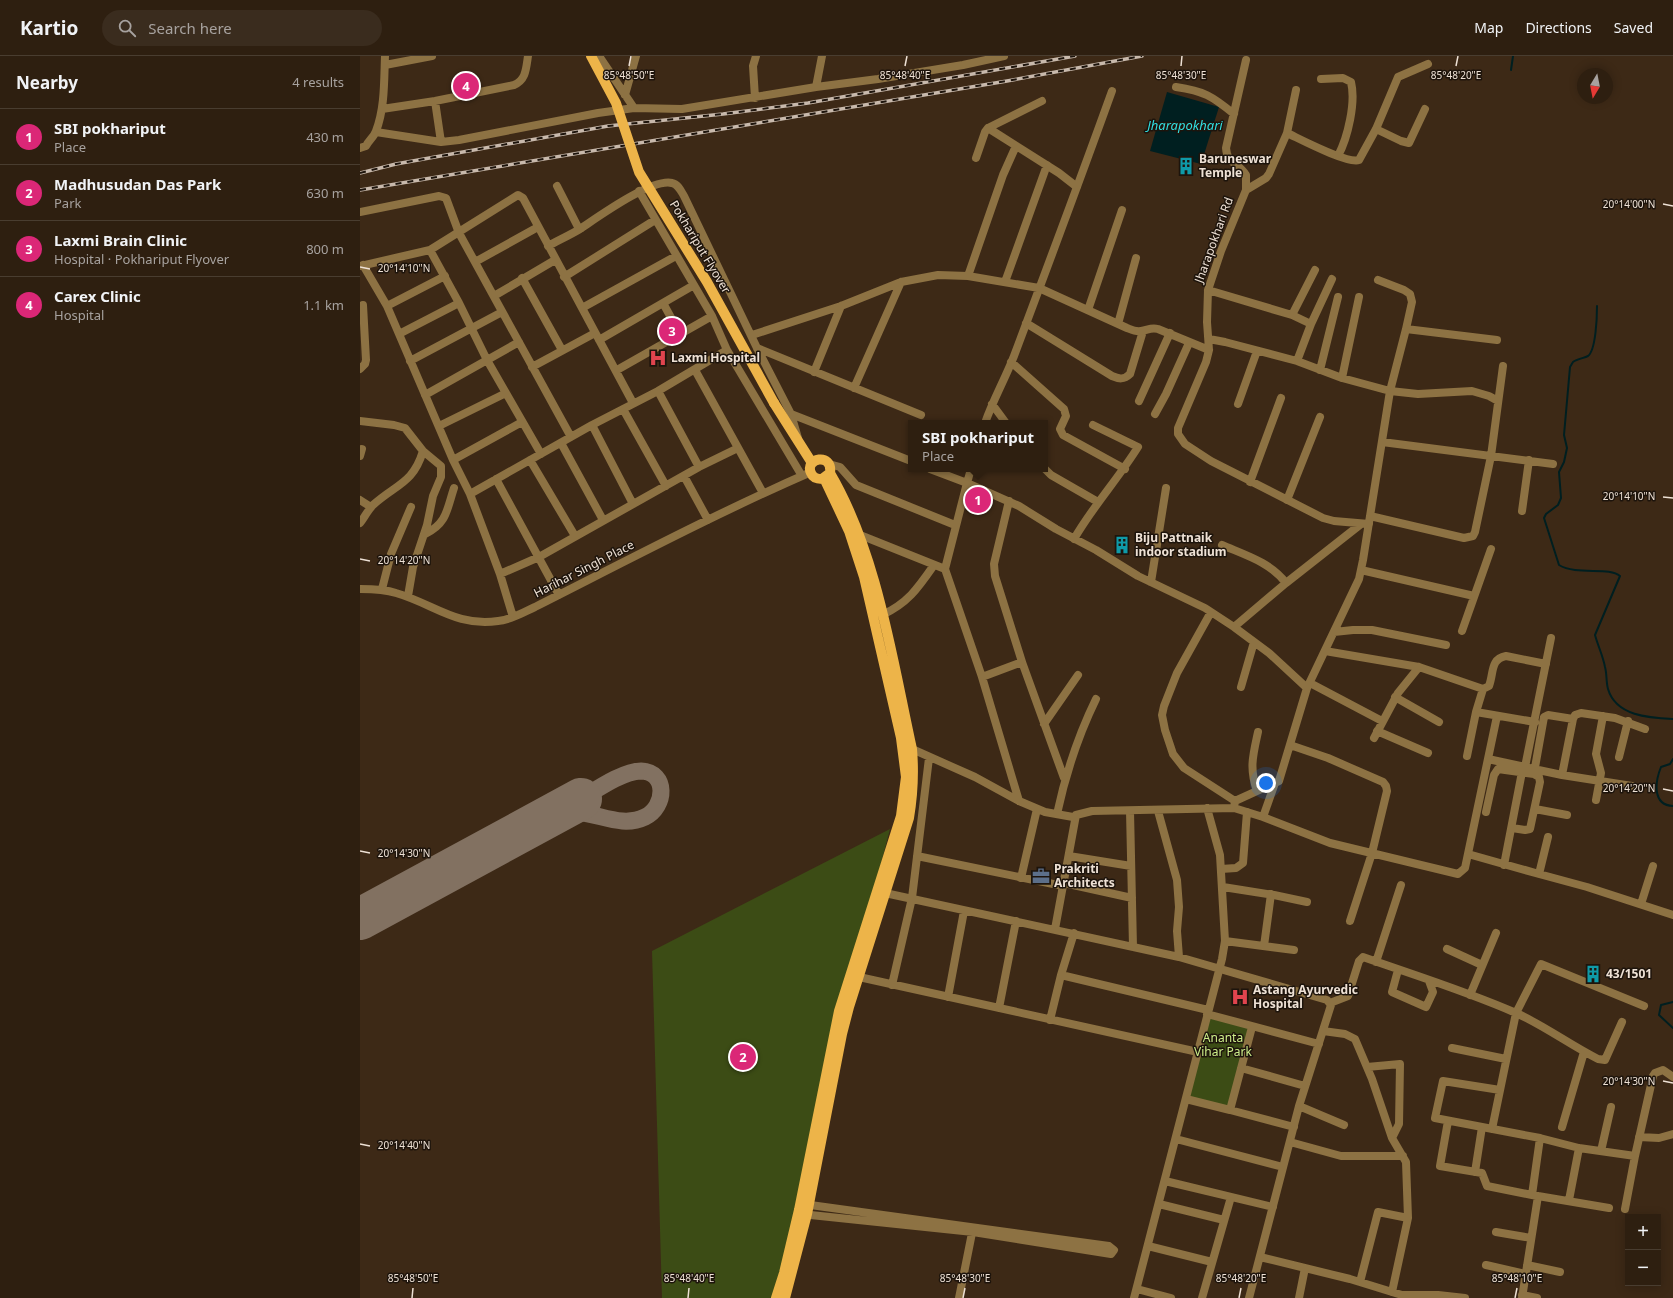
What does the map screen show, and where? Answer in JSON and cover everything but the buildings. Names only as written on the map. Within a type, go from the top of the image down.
[{"type":"main road","name":"Pokhariput Flyover","points":[[591,56],[616,103],[639,172],[707,282],[774,403],[800,444],[809,470]]},
{"type":"main road","points":[[776,1298],[804,1209],[839,1011],[901,816],[906,777],[901,738],[864,577],[849,531],[827,472],[822,459],[815,460],[809,470],[815,478],[827,472]]},
{"type":"main road","points":[[785,1298],[842,1034],[909,818],[913,792],[912,749],[882,615],[860,535],[827,472]]},
{"type":"street","points":[[360,148],[366,146],[370,138],[376,132],[382,109],[385,56]]},
{"type":"street","points":[[385,65],[432,56]]},
{"type":"street","points":[[382,109],[435,101],[514,86],[521,82],[526,69],[528,56]]},
{"type":"street","points":[[599,56],[634,108]]},
{"type":"street","points":[[625,95],[636,56]]},
{"type":"street","points":[[755,98],[754,66],[756,56]]},
{"type":"street","points":[[816,87],[822,56]]},
{"type":"street","points":[[376,132],[441,142],[459,140],[634,108],[682,109],[816,87],[878,80],[1004,56]]},
{"type":"street","name":"Jharapokhari Rd","points":[[1246,60],[1226,148],[1226,155],[1246,175],[1246,190],[1221,251],[1208,290],[1207,322],[1209,350],[1206,362],[1178,428],[1178,434],[1185,444],[1211,461],[1322,518],[1334,521],[1367,522],[1464,538],[1470,538],[1475,532],[1491,456]]},
{"type":"street","points":[[1287,133],[1338,156],[1353,161],[1359,160],[1376,129],[1398,77],[1428,64]]},
{"type":"street","points":[[1321,79],[1347,79],[1351,82],[1353,90],[1348,135],[1338,156]]},
{"type":"street","points":[[1176,87],[1190,89],[1210,95],[1234,114]]},
{"type":"street","points":[[1246,190],[1266,178],[1269,174],[1287,133],[1296,90]]},
{"type":"street","points":[[986,420],[1040,288],[1112,91]]},
{"type":"street","points":[[435,101],[441,142]]},
{"type":"street","points":[[976,158],[988,128],[1042,101]]},
{"type":"street","points":[[1376,129],[1400,141],[1410,143],[1425,110]]},
{"type":"street","points":[[988,128],[1046,165],[1077,187]]},
{"type":"street","points":[[360,138],[370,138]]},
{"type":"street","points":[[968,276],[1003,175],[1016,146]]},
{"type":"street","points":[[1005,282],[1046,165]]},
{"type":"street","points":[[548,246],[579,229],[639,192],[666,182],[673,183],[678,186],[791,414],[800,444]]},
{"type":"street","points":[[557,186],[579,229]]},
{"type":"street","points":[[639,192],[712,316],[727,350],[809,470]]},
{"type":"street","points":[[513,617],[500,574],[470,494],[453,460],[387,306],[361,266],[430,250],[518,195],[523,198],[633,403]]},
{"type":"street","points":[[360,212],[439,196],[443,196],[448,201],[459,233],[571,437]]},
{"type":"street","points":[[1088,310],[1122,210]]},
{"type":"street","points":[[564,276],[655,220]]},
{"type":"street","points":[[475,262],[538,227]]},
{"type":"street","points":[[430,250],[459,303],[470,329],[541,454]]},
{"type":"street","points":[[582,308],[676,256]]},
{"type":"street","points":[[1118,324],[1136,258]]},
{"type":"street","points":[[494,296],[522,278],[555,260]]},
{"type":"street","points":[[1292,315],[1315,270]]},
{"type":"street","points":[[752,335],[841,306],[901,282],[938,275],[968,276],[1040,288],[1136,331],[1143,331],[1152,328],[1209,350]]},
{"type":"street","points":[[387,306],[445,276]]},
{"type":"street","points":[[522,278],[562,350]]},
{"type":"street","points":[[1297,361],[1311,324],[1332,279]]},
{"type":"street","points":[[912,749],[929,758],[975,777],[1037,809],[1045,812],[1074,817],[1076,815],[1092,811],[1207,808],[1234,804],[1280,778],[1308,685],[1355,589],[1361,570],[1367,522],[1390,391],[1412,302],[1410,294],[1404,290],[1378,280]]},
{"type":"street","points":[[854,388],[901,282]]},
{"type":"street","points":[[532,367],[562,350],[597,336],[663,303],[694,285]]},
{"type":"street","points":[[1208,290],[1292,315],[1311,324]]},
{"type":"street","points":[[1320,370],[1338,297]]},
{"type":"street","points":[[1342,378],[1359,297]]},
{"type":"street","points":[[399,334],[459,303]]},
{"type":"street","points":[[663,303],[680,334]]},
{"type":"street","points":[[360,369],[365,364],[366,360],[363,305]]},
{"type":"street","points":[[814,372],[841,306]]},
{"type":"street","points":[[410,361],[502,312]]},
{"type":"street","points":[[616,370],[712,316]]},
{"type":"street","points":[[1026,323],[1112,376],[1120,379],[1130,374],[1143,331]]},
{"type":"street","points":[[1406,329],[1497,340]]},
{"type":"street","points":[[1139,401],[1170,334]]},
{"type":"street","points":[[1209,339],[1297,361],[1342,378],[1390,391],[1418,394],[1472,391],[1484,394],[1498,401]]},
{"type":"street","points":[[425,395],[519,342]]},
{"type":"street","points":[[1155,414],[1166,394],[1189,343]]},
{"type":"street","points":[[757,348],[921,415]]},
{"type":"street","points":[[470,494],[592,425],[658,391],[727,350]]},
{"type":"street","points":[[1238,404],[1257,351]]},
{"type":"street","points":[[1011,362],[1064,409],[1066,416],[1060,429],[1063,435],[1124,469]]},
{"type":"street","points":[[1491,456],[1503,366]]},
{"type":"street","points":[[695,370],[762,493]]},
{"type":"street","points":[[658,391],[699,467]]},
{"type":"street","points":[[439,426],[506,393]]},
{"type":"street","points":[[1250,482],[1281,398]]},
{"type":"street","points":[[992,404],[1004,420]]},
{"type":"street","points":[[623,409],[666,486]]},
{"type":"street","points":[[791,414],[908,460]]},
{"type":"street","points":[[1287,500],[1320,417]]},
{"type":"street","points":[[360,421],[394,425],[405,428],[423,451],[438,462],[442,471],[433,496],[425,534],[413,567],[408,596]]},
{"type":"street","points":[[453,460],[522,422]]},
{"type":"street","points":[[592,425],[633,504]]},
{"type":"street","points":[[1074,539],[1098,502],[1124,469],[1138,447],[1093,425]]},
{"type":"street","points":[[1382,442],[1553,464]]},
{"type":"street","points":[[561,443],[603,520]]},
{"type":"street","points":[[500,574],[539,557],[699,467],[738,448]]},
{"type":"street","points":[[360,523],[372,507],[411,476],[417,468],[423,451]]},
{"type":"street","points":[[530,460],[575,536]]},
{"type":"street","points":[[1522,511],[1529,460]]},
{"type":"street","points":[[827,472],[840,467],[856,485],[955,525]]},
{"type":"street","name":"Harihar Singh Place","points":[[360,589],[382,589],[408,596],[434,610],[458,619],[477,622],[499,621],[513,617],[559,595],[809,470]]},
{"type":"street","points":[[1048,471],[1064,483],[1098,502]]},
{"type":"street","points":[[938,472],[1019,506],[1056,530],[1096,550],[1151,582],[1211,612],[1269,653],[1308,685],[1382,721]]},
{"type":"street","points":[[970,472],[955,525],[945,569],[982,677],[1019,801]]},
{"type":"street","points":[[684,476],[708,520]]},
{"type":"street","points":[[496,479],[559,595]]},
{"type":"street","points":[[425,534],[442,522],[454,488]]},
{"type":"street","points":[[1151,582],[1166,488]]},
{"type":"street","points":[[360,500],[372,507]]},
{"type":"street","points":[[1010,502],[994,564],[995,576],[1022,662],[1064,778]]},
{"type":"street","points":[[382,589],[391,554],[411,507]]},
{"type":"street","points":[[1234,627],[1286,583],[1367,522]]},
{"type":"street","points":[[860,535],[945,569]]},
{"type":"street","points":[[1222,545],[1270,566],[1286,583]]},
{"type":"street","points":[[1462,631],[1491,549]]},
{"type":"street","points":[[882,615],[897,608],[911,596],[934,564]]},
{"type":"street","points":[[1361,570],[1474,596]]},
{"type":"street","points":[[1211,612],[1177,673],[1164,706],[1162,715],[1173,754],[1184,768],[1247,812],[1330,843],[1458,874],[1465,868],[1497,716]]},
{"type":"street","points":[[1334,632],[1372,630],[1446,645]]},
{"type":"street","points":[[1504,865],[1535,722],[1551,638]]},
{"type":"street","points":[[1241,687],[1254,642]]},
{"type":"street","points":[[1325,651],[1419,667],[1483,689],[1490,686],[1494,665],[1500,657],[1506,656],[1546,664]]},
{"type":"street","points":[[982,677],[1022,662]]},
{"type":"street","points":[[1419,667],[1395,697],[1375,734],[1428,753]]},
{"type":"street","points":[[1044,724],[1078,675]]},
{"type":"street","points":[[1467,756],[1476,712],[1483,689]]},
{"type":"street","points":[[1395,697],[1439,722]]},
{"type":"street","points":[[1057,814],[1064,778],[1082,728],[1096,699]]},
{"type":"street","points":[[1476,712],[1535,722]]},
{"type":"street","points":[[1562,775],[1575,715],[1581,713],[1603,716],[1628,721],[1645,729]]},
{"type":"street","points":[[1534,772],[1544,717],[1548,715],[1573,719]]},
{"type":"street","points":[[1596,800],[1601,780],[1601,773],[1596,754],[1603,716]]},
{"type":"street","points":[[1619,757],[1628,721]]},
{"type":"street","points":[[1257,791],[1252,768],[1252,756],[1258,732]]},
{"type":"street","points":[[1290,745],[1328,758],[1383,782],[1386,786],[1387,791],[1372,853],[1350,921]]},
{"type":"street","points":[[892,985],[912,898],[929,758]]},
{"type":"street","points":[[1488,759],[1534,772],[1601,780],[1632,786]]},
{"type":"street","points":[[1486,812],[1494,774],[1496,771],[1501,769],[1524,770]]},
{"type":"street","points":[[1512,828],[1526,830],[1530,829],[1540,779],[1534,772]]},
{"type":"street","points":[[1263,817],[1275,782]]},
{"type":"street","points":[[1134,1298],[1220,970],[1225,941],[1220,855],[1207,808]]},
{"type":"street","points":[[1021,878],[1037,809]]},
{"type":"street","points":[[1535,809],[1567,815]]},
{"type":"street","points":[[1158,810],[1177,880],[1179,907],[1177,931],[1179,957]]},
{"type":"street","points":[[1130,811],[1133,947]]},
{"type":"street","points":[[1221,869],[1236,868],[1243,863],[1247,812]]},
{"type":"street","points":[[1055,929],[1076,815]]},
{"type":"street","points":[[1539,874],[1548,837]]},
{"type":"street","points":[[1468,854],[1587,887],[1673,915]]},
{"type":"street","points":[[917,856],[1021,878],[1063,884],[1132,898]]},
{"type":"street","points":[[1069,856],[1131,866]]},
{"type":"street","points":[[1641,904],[1653,866]]},
{"type":"street","points":[[1376,962],[1401,885]]},
{"type":"street","points":[[1223,887],[1271,894],[1307,902]]},
{"type":"street","points":[[885,893],[1179,957],[1327,1000],[1330,1003]]},
{"type":"street","points":[[1264,946],[1271,894]]},
{"type":"street","points":[[948,997],[964,911]]},
{"type":"street","points":[[999,1008],[1016,921]]},
{"type":"street","points":[[1050,1020],[1060,975],[1074,933]]},
{"type":"street","points":[[1470,995],[1496,933]]},
{"type":"street","points":[[1225,941],[1294,950]]},
{"type":"street","points":[[1447,948],[1482,965]]},
{"type":"street","points":[[1330,1003],[1348,996],[1359,961],[1363,957],[1516,1013],[1550,1030],[1584,1052],[1598,1059],[1605,1060],[1622,1022]]},
{"type":"street","points":[[1492,1129],[1516,1013],[1541,964],[1644,1006]]},
{"type":"street","points":[[1398,970],[1392,992],[1426,1007],[1433,992],[1429,981]]},
{"type":"street","points":[[1060,975],[1208,1012],[1252,1026],[1319,1044]]},
{"type":"street","points":[[859,978],[1198,1052]]},
{"type":"street","points":[[1249,1298],[1299,1106],[1323,1031],[1331,1004],[1330,1003]]},
{"type":"street","points":[[1230,1110],[1252,1026]]},
{"type":"street","points":[[1323,1031],[1345,1034],[1355,1039],[1367,1067],[1392,1138],[1406,1162],[1408,1218],[1392,1292]]},
{"type":"street","points":[[1452,1048],[1506,1059]]},
{"type":"street","points":[[1562,1127],[1584,1052]]},
{"type":"street","points":[[1367,1067],[1400,1064],[1399,1124],[1392,1138]]},
{"type":"street","points":[[1241,1068],[1305,1086]]},
{"type":"street","points":[[1625,1209],[1653,1076],[1655,1073],[1663,1070],[1673,1077]]},
{"type":"street","points":[[1500,1090],[1443,1081],[1435,1118],[1540,1138],[1579,1148],[1635,1156]]},
{"type":"street","points":[[1186,1099],[1294,1127]]},
{"type":"street","points":[[1299,1106],[1344,1125]]},
{"type":"street","points":[[1601,1151],[1611,1107]]},
{"type":"street","points":[[1448,1121],[1440,1166],[1482,1173],[1487,1186],[1609,1208]]},
{"type":"street","points":[[1475,1172],[1482,1127]]},
{"type":"street","points":[[1639,1137],[1659,1138],[1673,1134]]},
{"type":"street","points":[[1537,1298],[1522,1297],[1532,1238],[1540,1138]]},
{"type":"street","points":[[1176,1140],[1283,1167]]},
{"type":"street","points":[[1290,1142],[1340,1156],[1403,1156]]},
{"type":"street","points":[[1569,1200],[1579,1148]]},
{"type":"street","points":[[1165,1181],[1273,1207]]},
{"type":"street","points":[[1202,1298],[1230,1197]]},
{"type":"street","points":[[1159,1204],[1224,1220]]},
{"type":"street","points":[[804,1209],[973,1229],[1109,1246],[1114,1250],[1111,1254],[973,1229]]},
{"type":"street","points":[[1360,1282],[1371,1245],[1378,1212],[1408,1218]]},
{"type":"street","points":[[959,1298],[973,1229]]},
{"type":"street","points":[[1496,1232],[1532,1238]]},
{"type":"street","points":[[1148,1246],[1212,1262]]},
{"type":"street","points":[[1260,1257],[1360,1282],[1402,1295],[1438,1295],[1465,1298]]},
{"type":"street","points":[[1486,1265],[1526,1274]]},
{"type":"street","points":[[1527,1265],[1560,1272]]},
{"type":"street","points":[[1299,1298],[1305,1268]]},
{"type":"street","points":[[1137,1289],[1172,1298]]},
{"type":"green space","points":[[890,829],[826,1075],[774,1298],[662,1298],[652,951]]},
{"type":"green space","name":"Ananta Vihar Park","points":[[1207,1015],[1251,1027],[1228,1108],[1188,1098]]},
{"type":"water","name":"Jharapokhari","points":[[1167,92],[1219,107],[1201,164],[1150,151]]},
{"type":"waterway","points":[[1511,70],[1513,56]]},
{"type":"waterway","points":[[1597,306],[1596,332],[1591,353],[1588,356],[1576,360],[1570,367],[1564,435],[1567,448],[1564,462],[1559,472],[1561,498],[1558,505],[1546,514],[1544,518],[1559,565],[1575,570],[1608,572],[1615,573],[1620,576],[1595,635],[1604,663],[1608,689],[1612,698],[1618,705],[1634,714],[1654,718],[1673,719]]},
{"type":"waterway","points":[[1673,759],[1670,764],[1661,767],[1657,779],[1658,797],[1661,802],[1666,805],[1673,806]]},
{"type":"waterway","points":[[1673,1002],[1661,1005],[1659,1015],[1673,1028]]},
{"type":"taxiway","points":[[533,825],[556,815],[570,812],[580,812],[608,819],[626,821],[636,820],[645,817],[657,806],[661,791],[660,783],[656,777],[650,773],[641,771],[634,772],[618,777],[581,799]]},
{"type":"runway","points":[[360,919],[581,799]]},
{"type":"railway","points":[[360,173],[396,164],[608,126],[723,114],[808,103],[1075,56]]},
{"type":"railway","points":[[360,190],[1007,81],[1142,56]]},
{"type":"place","name":"Carex Clinic","points":[[466,86]]},
{"type":"place","name":"Baruneswar Temple","points":[[1186,166]]},
{"type":"place","name":"Laxmi Brain Clinic","points":[[672,331]]},
{"type":"place","name":"Laxmi Hospital","points":[[658,358]]},
{"type":"place","name":"SBI pokhariput","points":[[978,500]]},
{"type":"place","name":"Biju Pattnaik indoor stadium","points":[[1122,545]]},
{"type":"place","name":"Prakriti Architects","points":[[1041,876]]},
{"type":"place","name":"43/1501","points":[[1593,974]]},
{"type":"place","name":"Astang Ayurvedic Hospital","points":[[1240,997]]},
{"type":"place","name":"Madhusudan Das Park","points":[[743,1057]]}]
